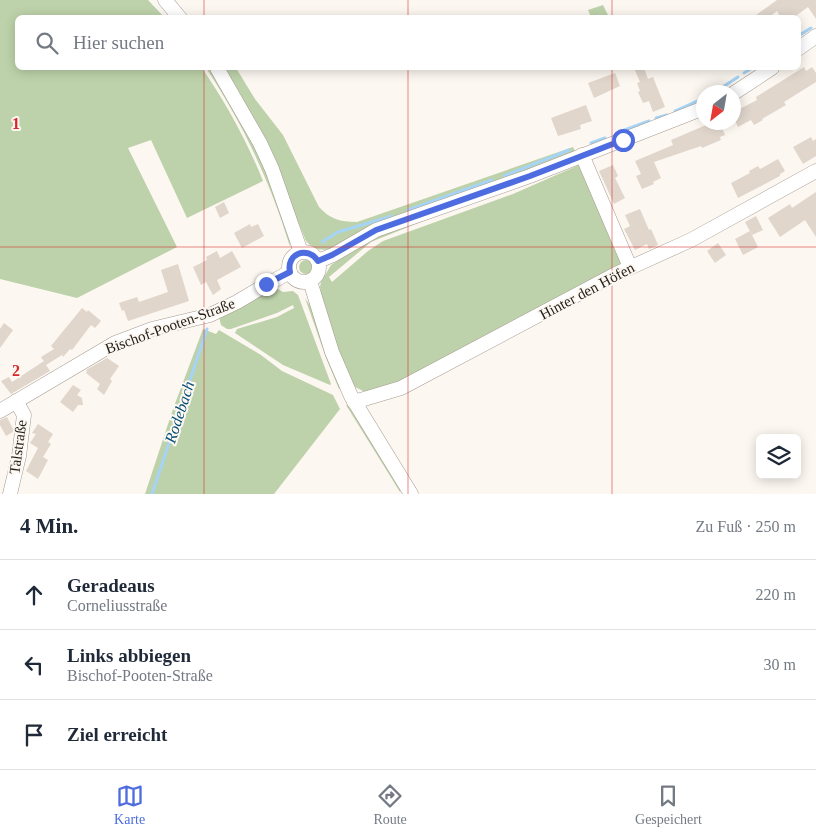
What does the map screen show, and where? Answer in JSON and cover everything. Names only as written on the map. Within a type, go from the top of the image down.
[{"type":"street","points":[[165,0],[178,15]]},
{"type":"street","points":[[801,47],[816,36]]},
{"type":"street","points":[[218,70],[260,143],[272,170],[301,252]]},
{"type":"street","points":[[741,88],[769,70]]},
{"type":"street","points":[[318,261],[376,230],[696,111]]},
{"type":"street","points":[[582,155],[630,267]]},
{"type":"street","name":"Hinter den Höfen","points":[[354,402],[401,388],[630,267],[691,240],[816,171]]},
{"type":"street","points":[[301,252],[311,254],[318,261],[318,273],[310,281],[296,280],[290,272],[291,260],[301,252]]},
{"type":"street","name":"Bischof-Pooten-Straße","points":[[0,411],[115,343],[152,329],[210,314],[238,302],[290,272]]},
{"type":"street","points":[[310,281],[332,352],[354,402],[411,494]]},
{"type":"street","name":"Talstraße","points":[[10,494],[19,456],[24,415],[16,401]]},
{"type":"green space","points":[[0,0],[148,0],[162,15],[15,15],[15,70],[203,70],[236,123],[263,181],[187,218],[151,140],[128,148],[177,247],[77,298],[0,279]]},
{"type":"green space","points":[[603,5],[608,15],[590,15],[588,10]]},
{"type":"green space","points":[[207,70],[211,70],[225,92],[262,160],[289,236],[290,247],[274,200],[255,154]]},
{"type":"green space","points":[[224,70],[237,70],[255,99],[283,135],[319,207],[331,217],[340,220],[357,222],[573,147],[576,153],[331,249],[317,249],[306,241],[287,195]]},
{"type":"green space","points":[[579,165],[624,265],[407,381],[365,392],[353,386],[336,344],[324,307],[320,287],[321,282],[331,265],[374,237],[443,213],[371,242],[329,277],[332,282],[368,251],[383,241],[513,194]]},
{"type":"green space","points":[[303,260],[309,260],[313,267],[309,274],[303,274],[299,270],[299,264]]},
{"type":"green space","points":[[276,288],[283,292],[293,291],[298,295],[330,385],[283,365],[235,333],[237,329],[277,317],[294,308],[293,305],[277,313],[231,329],[221,325],[219,317],[268,290]]},
{"type":"green space","points":[[305,298],[311,307],[341,388],[339,389],[326,358]]},
{"type":"green space","points":[[203,329],[216,334],[219,330],[261,355],[282,371],[333,395],[340,409],[274,494],[145,494],[173,409]]},
{"type":"green space","points":[[346,405],[349,406],[402,489],[400,492]]},
{"type":"building","points":[[777,0],[816,0],[816,19],[808,7],[797,15],[779,15],[777,11],[772,15],[756,15]]},
{"type":"building","points":[[804,67],[806,71],[812,67],[816,73],[816,82],[784,102],[786,105],[763,120],[754,125],[751,120],[741,125],[741,108],[757,100],[756,97]]},
{"type":"building","points":[[635,70],[645,70],[648,79],[653,77],[665,107],[653,112],[649,101],[643,103],[638,92],[640,91],[637,83],[640,82]]},
{"type":"building","points":[[615,73],[620,86],[594,98],[588,83]]},
{"type":"building","points":[[586,105],[592,121],[580,125],[581,129],[558,136],[551,118]]},
{"type":"building","points":[[696,129],[723,130],[725,135],[720,137],[721,140],[702,148],[701,146],[654,162],[661,178],[653,182],[654,184],[642,189],[636,176],[641,174],[635,161],[673,145],[671,140]]},
{"type":"building","points":[[811,137],[813,141],[816,139],[816,156],[803,164],[793,147]]},
{"type":"building","points":[[778,159],[785,171],[780,176],[738,198],[731,183],[750,173],[749,171],[758,166],[760,169]]},
{"type":"building","points":[[613,165],[618,176],[615,178],[625,198],[614,204],[599,171]]},
{"type":"building","points":[[816,192],[816,237],[805,220],[780,237],[768,218],[790,204],[792,208]]},
{"type":"building","points":[[224,202],[229,213],[220,218],[215,207]]},
{"type":"building","points":[[640,209],[658,245],[649,249],[647,244],[635,250],[624,229],[630,226],[625,215]]},
{"type":"building","points":[[756,216],[763,230],[752,235],[745,222]]},
{"type":"building","points":[[250,224],[251,227],[258,224],[264,236],[242,248],[234,233]]},
{"type":"building","points":[[750,231],[758,247],[743,255],[735,239]]},
{"type":"building","points":[[718,243],[726,255],[715,263],[707,251]]},
{"type":"building","points":[[217,251],[220,258],[232,251],[241,267],[217,280],[221,289],[213,295],[206,282],[201,285],[193,267],[207,260],[206,257]]},
{"type":"building","points":[[178,264],[189,301],[128,321],[119,303],[137,297],[139,302],[168,292],[161,270]]},
{"type":"building","points":[[82,308],[87,312],[88,310],[101,321],[95,328],[91,325],[72,350],[70,349],[63,357],[62,355],[46,365],[50,371],[11,394],[1,381],[9,377],[12,382],[44,361],[41,357],[54,349],[51,346]]},
{"type":"building","points":[[4,323],[13,330],[0,348],[0,329]]},
{"type":"building","points":[[107,358],[119,366],[110,379],[112,381],[104,395],[97,389],[100,384],[86,373],[86,370]]},
{"type":"building","points":[[73,385],[81,390],[77,395],[82,398],[83,405],[78,405],[73,412],[60,402]]},
{"type":"building","points":[[7,417],[13,432],[6,436],[0,425],[0,420]]},
{"type":"building","points":[[38,424],[53,434],[48,442],[51,444],[43,457],[48,460],[38,479],[26,471],[38,448],[30,443],[36,434],[32,433]]},
{"type":"waterway","name":"Rodebach","points":[[801,34],[811,28]]},
{"type":"waterway","name":"Rodebach","points":[[744,73],[749,70]]},
{"type":"waterway","name":"Rodebach","points":[[726,85],[738,77]]},
{"type":"waterway","name":"Rodebach","points":[[675,111],[696,102]]},
{"type":"waterway","name":"Rodebach","points":[[656,118],[667,115]]},
{"type":"waterway","name":"Rodebach","points":[[619,132],[649,121]]},
{"type":"waterway","name":"Rodebach","points":[[591,143],[605,138]]},
{"type":"waterway","name":"Rodebach","points":[[504,176],[569,150]]},
{"type":"waterway","name":"Rodebach","points":[[408,210],[492,180]]},
{"type":"waterway","name":"Rodebach","points":[[322,242],[338,232],[392,216]]},
{"type":"waterway","name":"Rodebach","points":[[152,494],[207,329]]},
{"type":"route","points":[[266,284],[290,272],[290,263],[298,253],[311,254],[318,261],[346,248],[376,230],[530,176],[623,140]]}]
